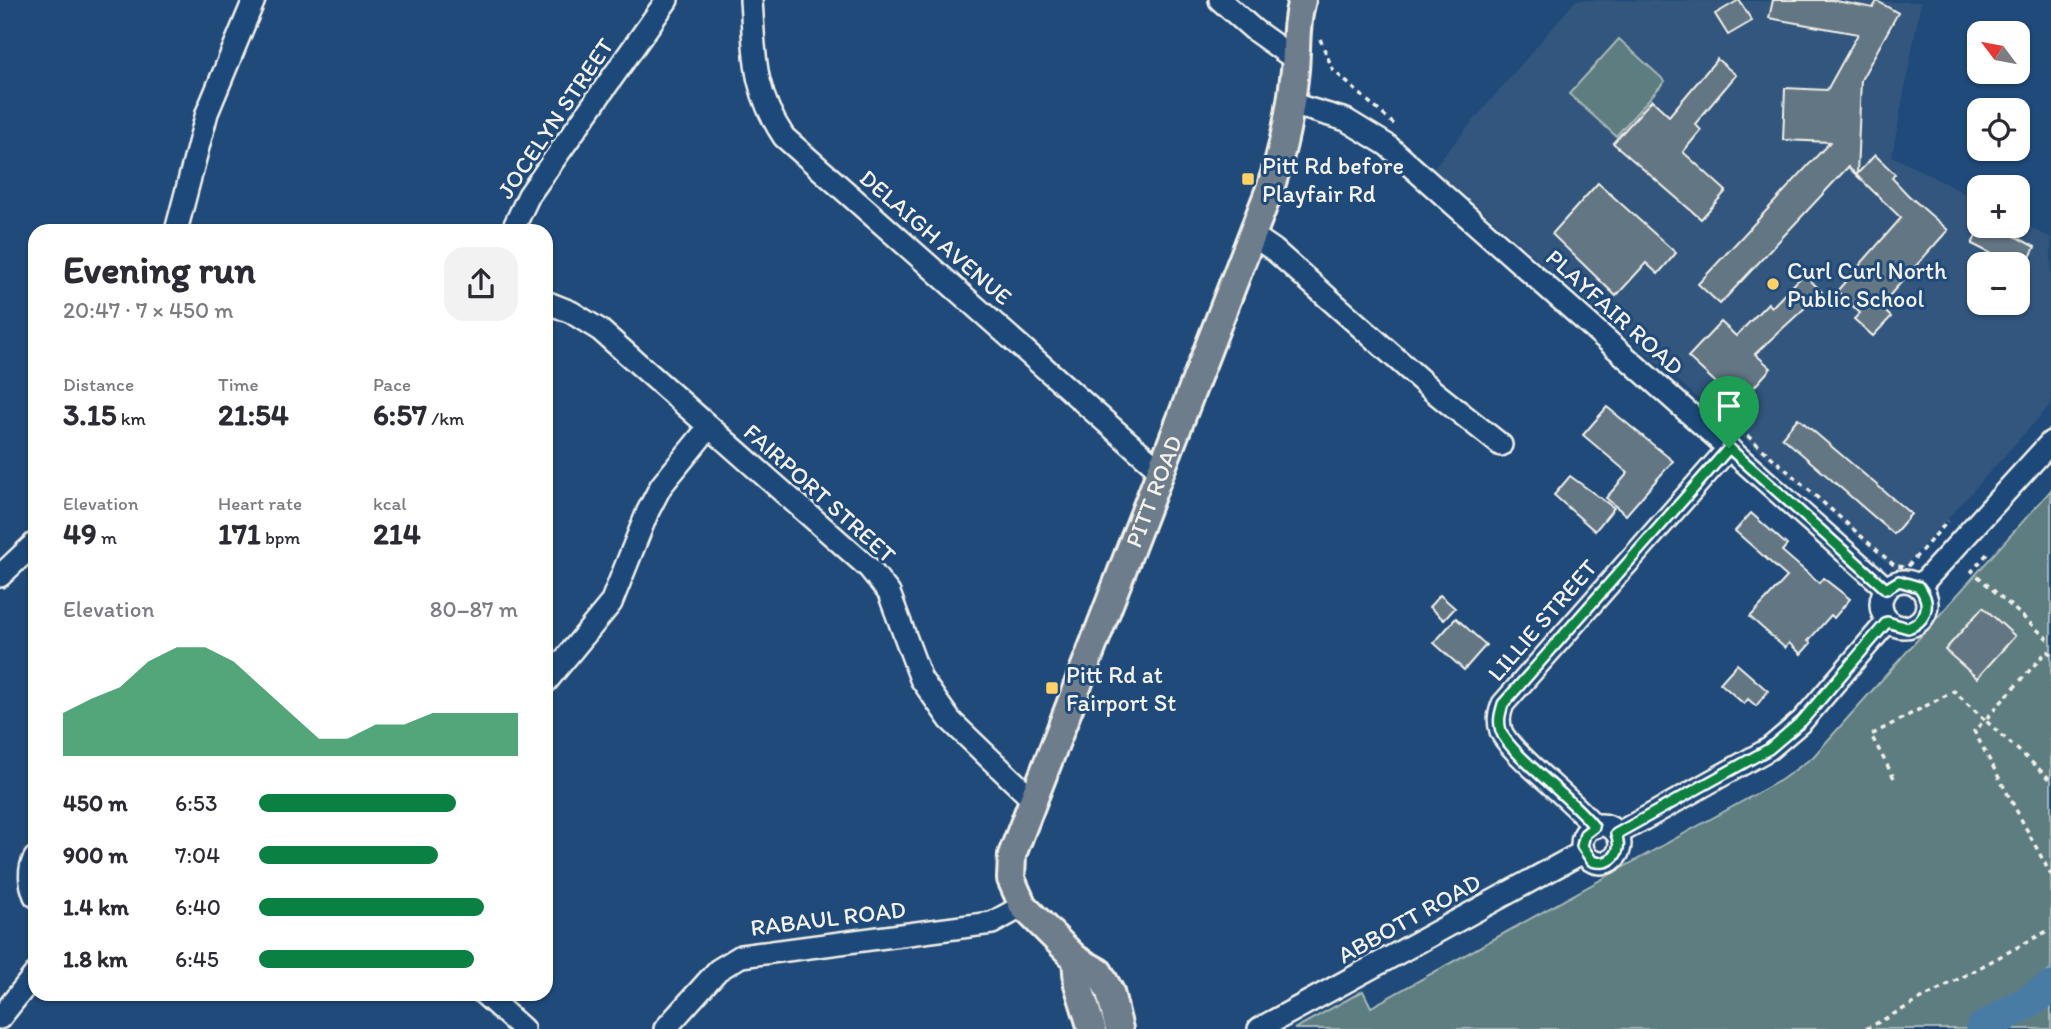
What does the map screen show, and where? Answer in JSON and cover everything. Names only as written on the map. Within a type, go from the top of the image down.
[{"type":"main road","name":"PITT ROAD","points":[[1119,1029],[1110,992],[1099,972],[1076,959],[1023,906],[1014,889],[1010,869],[1033,800],[1282,151],[1292,104],[1296,60],[1295,22],[1302,0]]},
{"type":"main road","points":[[1076,959],[1078,984],[1092,1029]]},
{"type":"street","points":[[178,224],[207,113],[254,0]]},
{"type":"street","name":"JOCELYN STREET","points":[[515,224],[529,195],[667,0]]},
{"type":"street","name":"DELAIGH AVENUE","points":[[751,0],[757,81],[768,113],[784,137],[1161,471]]},
{"type":"street","points":[[1220,0],[1254,30],[1296,60]]},
{"type":"street","name":"PLAYFAIR ROAD","points":[[1292,104],[1346,120],[1387,145],[1886,589]]},
{"type":"street","points":[[1252,235],[1275,250],[1433,391],[1501,446]]},
{"type":"street","name":"FAIRPORT STREET","points":[[553,305],[571,312],[600,330],[869,568],[889,593],[921,679],[950,720],[1033,800]]},
{"type":"street","points":[[553,673],[611,603],[648,511],[661,486],[709,427]]},
{"type":"street","points":[[1919,587],[2051,442]]},
{"type":"street","name":"LILLIE STREET","points":[[1594,827],[1577,805],[1511,746],[1502,733],[1499,717],[1503,704],[1729,448]]},
{"type":"street","points":[[0,576],[28,550]]},
{"type":"street","points":[[1899,581],[1919,587],[1927,607],[1921,620],[1901,628],[1887,622],[1880,609],[1886,589],[1899,581]]},
{"type":"street","points":[[1616,834],[1769,749],[1802,721],[1887,622]]},
{"type":"street","points":[[1594,827],[1607,827],[1616,834],[1618,852],[1610,861],[1592,861],[1583,852],[1582,840],[1594,827]]},
{"type":"street","name":"ABBOTT ROAD","points":[[1259,1029],[1583,852]]},
{"type":"street","name":"RABAUL ROAD","points":[[665,1029],[718,970],[741,956],[992,923],[1023,906]]},
{"type":"street","points":[[0,1018],[28,983]]},
{"type":"street","points":[[492,1001],[523,1029]]},
{"type":"path","points":[[1317,30],[1333,70],[1398,127]]},
{"type":"path","points":[[1723,414],[1895,566],[1907,567],[1948,521]]},
{"type":"path","points":[[1987,554],[1972,570],[2050,648],[1974,731],[2051,875]]},
{"type":"path","points":[[1894,778],[1871,735],[1954,691],[2051,780]]},
{"type":"path","points":[[1866,1029],[2051,929]]},
{"type":"shaded area","name":"Curl Curl North Public School","points":[[1576,0],[1921,2],[1892,156],[1967,195],[1967,238],[2030,238],[2030,227],[2051,238],[2051,404],[1899,573],[1433,168]]},
{"type":"shaded area","points":[[2051,969],[2051,1004],[1994,1021]]},
{"type":"green space","points":[[1619,39],[1665,81],[1616,136],[1569,94]]},
{"type":"green space","points":[[2051,490],[2051,1029],[1294,1029],[1363,991],[1371,1007],[1781,780],[1813,757]]},
{"type":"building","points":[[1739,0],[1752,21],[1728,35],[1715,14]]},
{"type":"building","points":[[1773,0],[1831,0],[1873,8],[1877,1],[1898,13],[1861,80],[1857,174],[1875,155],[1895,174],[1892,178],[1908,195],[1948,230],[1880,306],[1891,317],[1873,336],[1854,319],[1860,313],[1837,291],[1901,218],[1848,167],[1720,304],[1698,284],[1830,142],[1783,140],[1785,88],[1827,90],[1858,34],[1769,18]]},
{"type":"building","points":[[1717,59],[1736,75],[1695,124],[1701,130],[1683,152],[1726,191],[1701,219],[1613,143],[1652,100],[1669,116]]},
{"type":"building","points":[[1598,183],[1676,253],[1658,274],[1646,263],[1616,296],[1552,234]]},
{"type":"building","points":[[1975,238],[2018,238],[2035,247],[2030,257],[2030,252],[1988,252],[1972,244]]},
{"type":"building","points":[[1804,274],[1822,292],[1755,354],[1771,368],[1739,404],[1688,357],[1721,322],[1736,336],[1768,303],[1772,307]]},
{"type":"building","points":[[1607,407],[1673,461],[1626,515],[1606,498],[1628,473],[1583,435]]},
{"type":"building","points":[[1798,418],[1911,514],[1894,534],[1782,437]]},
{"type":"building","points":[[1570,476],[1614,508],[1595,531],[1554,495]]},
{"type":"building","points":[[1751,513],[1787,545],[1782,551],[1819,583],[1823,578],[1850,599],[1834,618],[1831,615],[1808,641],[1811,643],[1801,654],[1789,643],[1785,648],[1750,617],[1787,577],[1735,531]]},
{"type":"building","points":[[1440,595],[1455,608],[1444,620],[1429,607]]},
{"type":"building","points":[[1983,607],[2015,636],[1977,678],[1945,650]]},
{"type":"building","points":[[1456,618],[1486,645],[1464,670],[1434,643]]},
{"type":"building","points":[[1737,664],[1768,691],[1756,706],[1748,699],[1744,704],[1720,683]]},
{"type":"waterway","points":[[1982,1029],[2051,988]]},
{"type":"place","name":"Pitt Rd before Playfair Rd","points":[[1248,179]]},
{"type":"place","name":"Curl Curl North Public School","points":[[1773,284]]},
{"type":"place","name":"Pitt Rd at Fairport St","points":[[1052,688]]},
{"type":"route","points":[[1729,448],[1886,589],[1899,581],[1913,583],[1919,587],[1927,600],[1925,614],[1915,625],[1908,628],[1887,622],[1802,721],[1769,749],[1616,834],[1619,840],[1618,852],[1610,861],[1598,863],[1587,857],[1582,846],[1585,834],[1594,827],[1577,805],[1511,746],[1502,733],[1499,717],[1503,704],[1729,448]]}]
